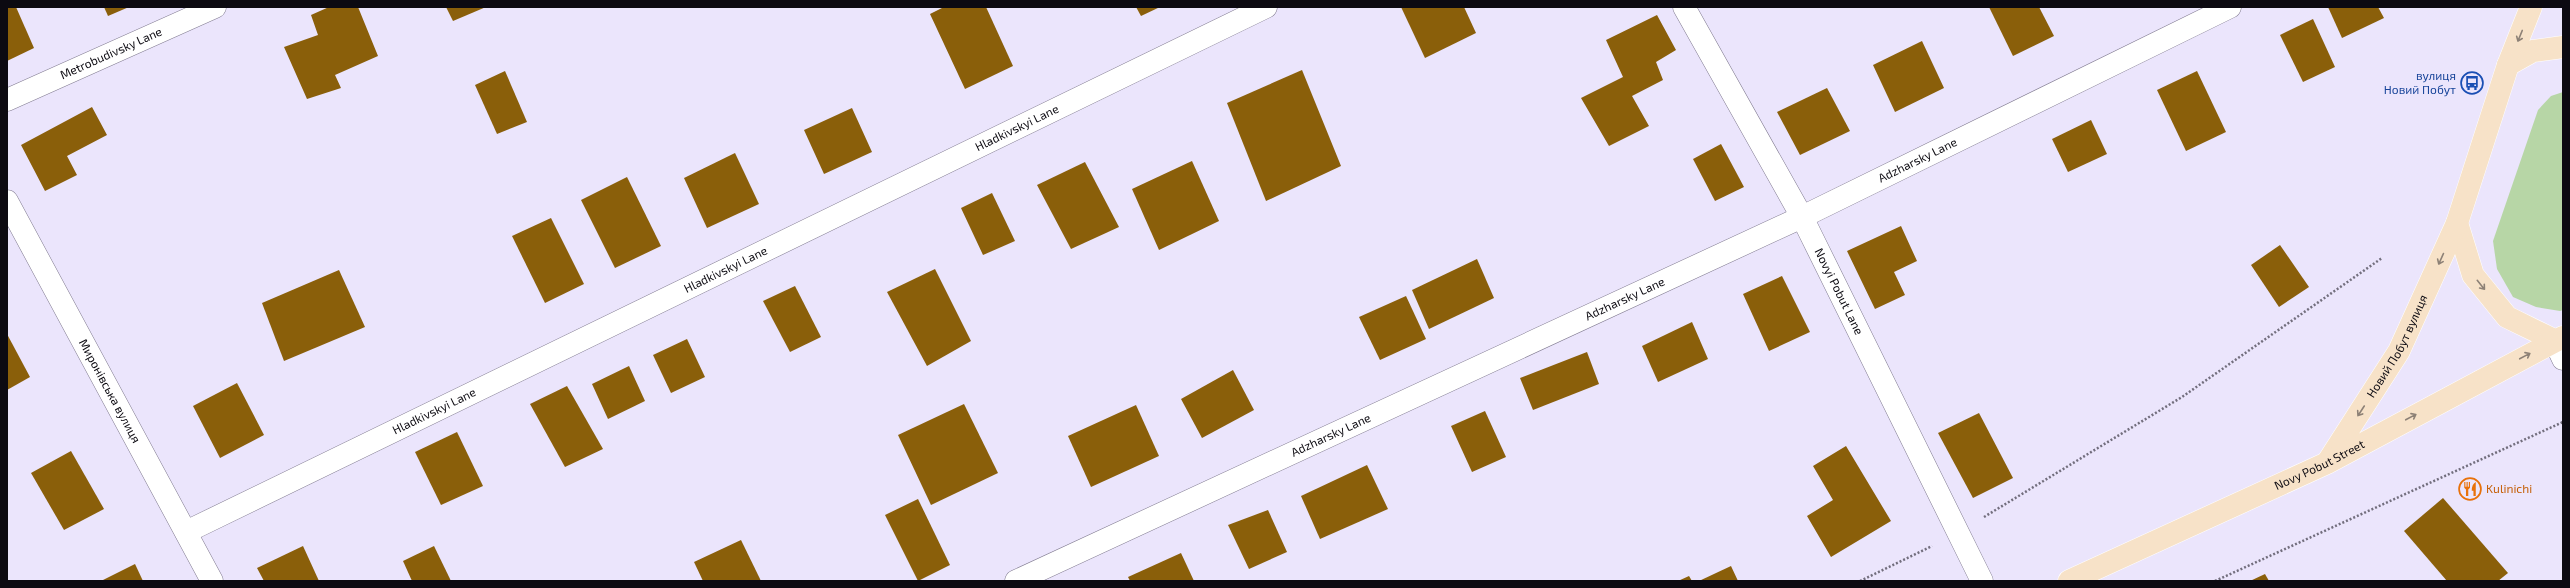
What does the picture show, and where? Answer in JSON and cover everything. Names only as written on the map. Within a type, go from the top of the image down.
[{"type":"main road","name":"Новий Побут вулиця","points":[[2327,462],[2399,351],[2457,224],[2508,65],[2531,7]]},
{"type":"main road","points":[[2508,65],[2533,51],[2563,47]]},
{"type":"main road","points":[[2457,224],[2473,275],[2507,317],[2560,345]]},
{"type":"main road","name":"Novy Pobut Street","points":[[2069,581],[2327,462],[2560,345]]},
{"type":"street","name":"Metrobudivsky Lane","points":[[7,100],[215,7]]},
{"type":"street","name":"Hladkivskyi Lane","points":[[186,532],[1266,7]]},
{"type":"street","name":"Novyi Pobut Lane","points":[[1684,7],[1802,217],[1982,581]]},
{"type":"street","name":"Adzharsky Lane","points":[[1016,581],[1802,217],[2230,7]]},
{"type":"street","name":"Миронівська вулиця","points":[[7,201],[212,581]]},
{"type":"path","points":[[1860,581],[1959,532],[2182,397],[2382,258]]},
{"type":"path","points":[[2215,581],[2563,422]]},
{"type":"green space","points":[[2563,92],[2563,310],[2560,311],[2536,307],[2513,297],[2497,269],[2493,241],[2538,110],[2551,96]]},
{"type":"building","points":[[16,7],[34,48],[7,61],[7,8]]},
{"type":"building","points":[[104,7],[129,7],[108,16]]},
{"type":"building","points":[[329,7],[358,7],[378,56],[335,75],[341,88],[307,99],[284,47],[318,35],[311,15]]},
{"type":"building","points":[[446,7],[486,7],[453,21]]},
{"type":"building","points":[[944,7],[986,7],[1013,66],[965,89],[930,14]]},
{"type":"building","points":[[1136,7],[1160,7],[1141,16]]},
{"type":"building","points":[[1401,7],[1464,7],[1476,33],[1425,58]]},
{"type":"building","points":[[1989,7],[2039,7],[2054,36],[2013,56]]},
{"type":"building","points":[[2328,7],[2378,7],[2384,18],[2342,38]]},
{"type":"building","points":[[1657,15],[1676,50],[1656,62],[1663,80],[1632,96],[1649,126],[1609,146],[1581,98],[1623,77],[1606,40]]},
{"type":"building","points":[[2313,19],[2335,67],[2303,82],[2280,35]]},
{"type":"building","points":[[1922,41],[1944,88],[1895,112],[1873,65]]},
{"type":"building","points":[[1302,70],[1341,166],[1266,201],[1227,103]]},
{"type":"building","points":[[505,71],[527,122],[497,134],[475,85]]},
{"type":"building","points":[[2197,71],[2226,132],[2186,151],[2157,90]]},
{"type":"building","points":[[1827,88],[1850,131],[1800,155],[1777,112]]},
{"type":"building","points":[[92,107],[107,135],[67,156],[77,175],[45,191],[21,145]]},
{"type":"building","points":[[852,108],[872,152],[824,174],[804,130]]},
{"type":"building","points":[[2091,120],[2107,154],[2068,172],[2052,139]]},
{"type":"building","points":[[1721,144],[1744,187],[1715,201],[1693,159]]},
{"type":"building","points":[[735,153],[759,204],[707,228],[684,178]]},
{"type":"building","points":[[1192,161],[1219,221],[1159,250],[1132,189]]},
{"type":"building","points":[[1085,162],[1119,227],[1071,249],[1037,185]]},
{"type":"building","points":[[627,177],[661,246],[615,268],[581,200]]},
{"type":"building","points":[[992,193],[1015,241],[983,255],[961,208]]},
{"type":"building","points":[[551,218],[584,284],[545,303],[512,236]]},
{"type":"building","points":[[1901,226],[1917,261],[1894,272],[1905,295],[1875,309],[1847,251]]},
{"type":"building","points":[[2280,245],[2309,287],[2279,307],[2251,265]]},
{"type":"building","points":[[1477,259],[1494,298],[1429,329],[1412,290]]},
{"type":"building","points":[[935,269],[971,341],[927,366],[887,292]]},
{"type":"building","points":[[339,270],[365,327],[284,361],[262,303]]},
{"type":"building","points":[[1782,276],[1810,332],[1769,351],[1743,294]]},
{"type":"building","points":[[795,286],[821,337],[790,352],[763,301]]},
{"type":"building","points":[[1406,296],[1426,339],[1380,360],[1359,317]]},
{"type":"building","points":[[1692,322],[1708,359],[1658,382],[1642,346]]},
{"type":"building","points":[[7,334],[30,377],[7,390]]},
{"type":"building","points":[[687,339],[705,377],[671,393],[653,355]]},
{"type":"building","points":[[1587,352],[1599,384],[1533,410],[1520,378]]},
{"type":"building","points":[[629,366],[645,401],[608,419],[592,384]]},
{"type":"building","points":[[1233,370],[1254,410],[1202,438],[1181,399]]},
{"type":"building","points":[[237,383],[264,435],[220,458],[193,406]]},
{"type":"building","points":[[567,386],[603,449],[565,467],[530,404]]},
{"type":"building","points":[[964,404],[998,473],[931,505],[898,435]]},
{"type":"building","points":[[1136,405],[1159,456],[1091,487],[1068,436]]},
{"type":"building","points":[[1485,411],[1506,457],[1472,472],[1451,426]]},
{"type":"building","points":[[1979,413],[2013,478],[1973,498],[1938,433]]},
{"type":"building","points":[[457,432],[483,486],[441,505],[415,452]]},
{"type":"building","points":[[1846,446],[1891,521],[1831,557],[1807,516],[1833,500],[1813,466]]},
{"type":"building","points":[[71,451],[104,509],[64,530],[31,473]]},
{"type":"building","points":[[1367,465],[1388,509],[1320,539],[1301,496]]},
{"type":"building","points":[[2443,498],[2508,573],[2498,581],[2447,581],[2404,531]]},
{"type":"building","points":[[918,499],[950,565],[918,581],[885,515]]},
{"type":"building","points":[[1268,510],[1287,552],[1249,569],[1228,525]]},
{"type":"building","points":[[741,540],[761,581],[703,581],[694,562]]},
{"type":"building","points":[[303,546],[319,581],[264,581],[257,568]]},
{"type":"building","points":[[434,546],[451,581],[412,581],[403,561]]},
{"type":"building","points":[[1181,553],[1194,581],[1130,581],[1128,577]]},
{"type":"building","points":[[135,564],[143,581],[101,581]]},
{"type":"building","points":[[1731,566],[1738,581],[1699,581]]},
{"type":"building","points":[[2265,574],[2269,581],[2250,581]]},
{"type":"building","points":[[1689,576],[1692,581],[1678,581]]},
{"type":"place","name":"вулиця Новий Побут","points":[[2472,83]]},
{"type":"place","name":"Kulinichi","points":[[2470,489]]}]
